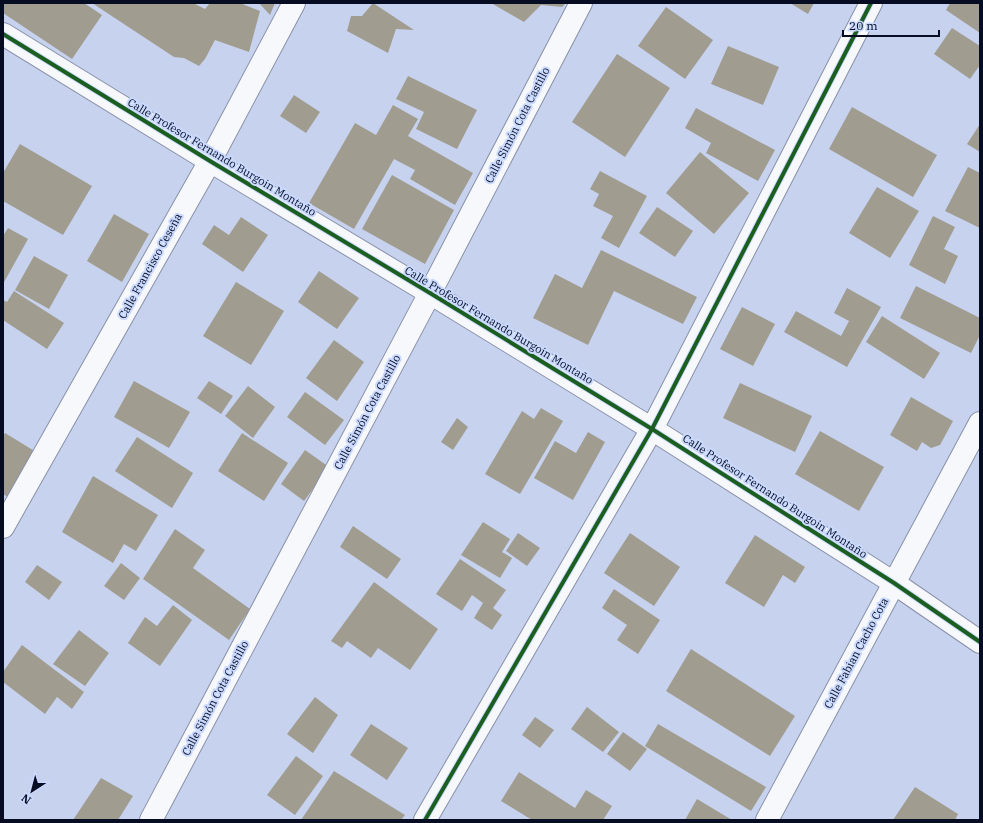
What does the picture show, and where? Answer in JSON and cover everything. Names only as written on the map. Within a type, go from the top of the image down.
[{"type":"street","name":"Calle Francisco Ceseña","points":[[3,527],[210,161],[294,3]]},
{"type":"street","name":"Calle Simón Cota Castillo","points":[[151,820],[430,293],[581,3]]},
{"type":"street","points":[[425,820],[652,428],[871,3]]},
{"type":"street","name":"Calle Profesor Fernando Burgoin Montaño","points":[[3,34],[652,428],[894,583],[980,642]]},
{"type":"street","name":"Calle Fabian Cacho Cota","points":[[767,820],[980,423]]},
{"type":"building","points":[[3,3],[84,3],[102,15],[72,59],[3,13]]},
{"type":"building","points":[[92,3],[193,3],[205,9],[210,3],[240,3],[260,11],[249,52],[215,40],[205,59],[199,66],[184,58],[174,57]]},
{"type":"building","points":[[259,3],[275,3],[270,15]]},
{"type":"building","points":[[373,3],[414,30],[396,29],[388,53],[347,31],[351,16],[362,16]]},
{"type":"building","points":[[491,3],[566,3],[562,7],[541,5],[524,22]]},
{"type":"building","points":[[790,3],[814,3],[808,14]]},
{"type":"building","points":[[950,3],[980,3],[980,33],[946,10]]},
{"type":"building","points":[[666,7],[713,40],[685,79],[638,46]]},
{"type":"building","points":[[952,28],[980,46],[980,65],[970,79],[934,54]]},
{"type":"building","points":[[728,46],[779,67],[763,105],[711,84]]},
{"type":"building","points":[[617,54],[670,88],[625,157],[572,122]]},
{"type":"building","points":[[408,76],[477,110],[457,149],[416,129],[424,112],[396,99]]},
{"type":"building","points":[[294,95],[320,112],[306,133],[280,116]]},
{"type":"building","points":[[393,105],[418,119],[408,136],[473,173],[455,205],[410,179],[415,170],[394,159],[354,229],[309,203],[355,123],[376,135]]},
{"type":"building","points":[[852,107],[937,155],[913,197],[829,149]]},
{"type":"building","points":[[696,108],[775,150],[758,181],[706,153],[711,143],[685,128]]},
{"type":"building","points":[[980,124],[980,152],[967,144]]},
{"type":"building","points":[[20,144],[92,186],[63,235],[3,201],[3,173]]},
{"type":"building","points":[[700,152],[749,193],[714,234],[666,193]]},
{"type":"building","points":[[968,167],[980,173],[980,228],[945,211]]},
{"type":"building","points":[[600,171],[647,196],[619,248],[601,238],[613,216],[593,206],[599,194],[590,189]]},
{"type":"building","points":[[392,175],[454,210],[425,264],[362,229]]},
{"type":"building","points":[[877,187],[919,211],[890,258],[849,233]]},
{"type":"building","points":[[657,207],[693,231],[675,257],[639,233]]},
{"type":"building","points":[[114,214],[149,234],[122,282],[87,261]]},
{"type":"building","points":[[933,216],[955,227],[944,249],[958,256],[945,284],[909,265]]},
{"type":"building","points":[[241,217],[268,235],[243,272],[202,244],[214,225],[229,235]]},
{"type":"building","points":[[8,228],[28,239],[3,284],[3,236]]},
{"type":"building","points":[[601,250],[697,297],[683,324],[614,291],[588,345],[533,318],[555,274],[582,288]]},
{"type":"building","points":[[34,256],[68,275],[49,309],[15,290]]},
{"type":"building","points":[[319,271],[359,298],[337,329],[298,302]]},
{"type":"building","points":[[236,282],[284,311],[251,365],[203,336]]},
{"type":"building","points":[[916,286],[980,318],[980,335],[971,353],[900,318]]},
{"type":"building","points":[[847,288],[881,307],[847,367],[784,332],[796,311],[841,336],[849,321],[834,313]]},
{"type":"building","points":[[14,291],[64,323],[47,349],[3,320],[3,300],[7,302]]},
{"type":"building","points":[[742,307],[775,324],[753,366],[720,349]]},
{"type":"building","points":[[882,316],[940,353],[924,379],[866,342]]},
{"type":"building","points":[[334,340],[364,362],[337,401],[306,378]]},
{"type":"building","points":[[134,381],[190,412],[169,448],[114,417]]},
{"type":"building","points":[[209,381],[233,396],[221,414],[197,398]]},
{"type":"building","points":[[740,383],[812,416],[795,452],[723,418]]},
{"type":"building","points":[[248,386],[275,407],[253,438],[225,416]]},
{"type":"building","points":[[305,392],[344,420],[325,445],[287,417]]},
{"type":"building","points":[[911,397],[953,421],[940,445],[931,448],[922,442],[917,451],[890,435]]},
{"type":"building","points":[[541,408],[563,421],[520,494],[485,474],[522,411],[534,419]]},
{"type":"building","points":[[457,418],[468,427],[453,450],[441,442]]},
{"type":"building","points":[[820,431],[884,467],[859,511],[795,474]]},
{"type":"building","points":[[588,432],[605,442],[573,500],[534,478],[555,441],[576,453]]},
{"type":"building","points":[[5,433],[36,452],[8,497],[3,494],[3,436]]},
{"type":"building","points":[[242,433],[288,463],[264,501],[218,471]]},
{"type":"building","points":[[137,437],[193,473],[172,508],[115,471]]},
{"type":"building","points":[[305,450],[329,467],[304,501],[281,484]]},
{"type":"building","points":[[93,476],[158,515],[136,551],[124,544],[113,563],[62,532]]},
{"type":"building","points":[[483,522],[510,539],[502,552],[512,558],[500,578],[461,555]]},
{"type":"building","points":[[353,526],[401,559],[387,579],[340,547]]},
{"type":"building","points":[[175,529],[205,550],[193,568],[250,609],[229,640],[143,579]]},
{"type":"building","points":[[518,533],[540,548],[527,566],[506,551]]},
{"type":"building","points":[[630,533],[680,567],[654,606],[604,573]]},
{"type":"building","points":[[755,535],[805,567],[795,583],[783,575],[764,607],[725,583]]},
{"type":"building","points":[[460,559],[506,590],[493,608],[502,615],[492,630],[474,618],[483,603],[472,595],[462,611],[436,594]]},
{"type":"building","points":[[121,563],[140,578],[124,600],[104,586]]},
{"type":"building","points":[[37,565],[62,582],[49,600],[25,582]]},
{"type":"building","points":[[374,582],[438,629],[410,670],[378,648],[371,658],[347,641],[342,648],[331,641]]},
{"type":"building","points":[[614,589],[660,620],[638,654],[617,640],[627,625],[602,608]]},
{"type":"building","points":[[173,605],[192,620],[160,666],[128,643],[145,617],[157,626]]},
{"type":"building","points":[[79,630],[109,653],[85,686],[53,664]]},
{"type":"building","points":[[22,645],[84,692],[72,709],[57,697],[45,714],[3,682],[3,672]]},
{"type":"building","points":[[691,649],[795,716],[770,756],[666,691]]},
{"type":"building","points":[[315,697],[338,715],[313,753],[287,734]]},
{"type":"building","points":[[587,707],[619,732],[603,752],[571,729]]},
{"type":"building","points":[[535,717],[554,730],[540,748],[522,735]]},
{"type":"building","points":[[371,724],[408,748],[387,780],[350,755]]},
{"type":"building","points":[[658,724],[766,787],[751,811],[645,746]]},
{"type":"building","points":[[623,732],[647,749],[630,771],[607,754]]},
{"type":"building","points":[[296,756],[323,776],[295,815],[267,795]]},
{"type":"building","points":[[334,771],[405,815],[401,820],[301,820]]},
{"type":"building","points":[[519,772],[575,808],[586,790],[612,806],[603,820],[532,820],[501,801]]},
{"type":"building","points":[[101,778],[133,796],[118,820],[73,820]]},
{"type":"building","points":[[915,787],[958,814],[955,820],[893,820]]},
{"type":"building","points":[[697,799],[732,820],[685,820]]},
{"type":"cycle path","points":[[425,820],[652,429],[871,3]]},
{"type":"cycle path","points":[[3,34],[652,429],[894,583],[980,642]]}]
